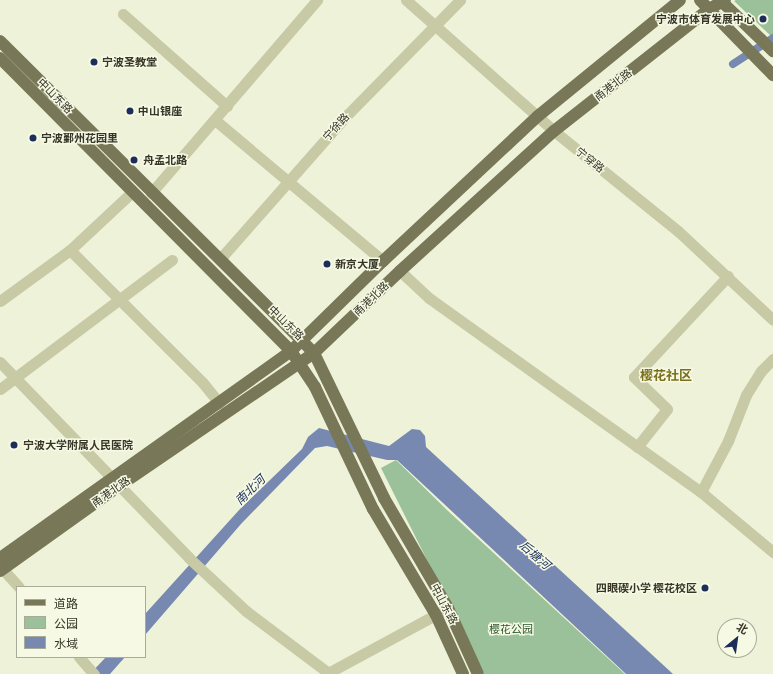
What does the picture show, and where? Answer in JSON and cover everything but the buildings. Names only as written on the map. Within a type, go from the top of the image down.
[{"type":"main road","name":"甬港北路","points":[[1,566],[115,483],[219,403],[290,352],[383,261],[538,116],[680,0]]},
{"type":"main road","points":[[700,0],[773,75]]},
{"type":"main road","name":"甬港北路","points":[[115,483],[300,364],[314,353],[400,271],[554,131],[709,9],[722,1]]},
{"type":"main road","points":[[722,1],[773,51]]},
{"type":"main road","name":"中山东路","points":[[0,41],[151,193],[302,339],[314,353],[384,498],[448,608],[478,674]]},
{"type":"main road","name":"中山东路","points":[[0,58],[290,352],[300,364],[315,388],[373,509],[436,615],[463,674]]},
{"type":"street","points":[[151,193],[317,0]]},
{"type":"street","name":"宁穿路","points":[[406,0],[554,131],[678,231],[728,276],[773,320]]},
{"type":"street","name":"宁徐路","points":[[220,259],[348,114],[460,0]]},
{"type":"street","points":[[123,14],[227,106]]},
{"type":"street","points":[[215,120],[383,261]]},
{"type":"street","points":[[0,301],[70,250],[132,192]]},
{"type":"street","points":[[70,250],[203,383],[219,403]]},
{"type":"street","points":[[0,389],[172,260]]},
{"type":"street","points":[[400,271],[429,298],[701,492],[773,552]]},
{"type":"street","points":[[637,447],[667,409],[634,377],[728,276]]},
{"type":"street","points":[[701,492],[728,441],[746,395],[761,372],[773,359]]},
{"type":"street","points":[[0,362],[191,561],[246,611],[328,673],[448,608]]},
{"type":"street","points":[[1,566],[18,586]]},
{"type":"street","points":[[80,658],[93,673]]},
{"type":"green space","name":"宁波市体育发展中心","points":[[736,0],[773,0],[773,38],[734,1]]},
{"type":"green space","name":"樱花公园","points":[[396,460],[448,511],[625,674],[484,674],[381,468]]},
{"type":"water","name":"后塘河","points":[[319,428],[389,446],[412,429],[420,430],[425,436],[426,447],[673,674],[626,674],[397,460],[387,460],[327,446],[315,448],[241,524],[146,634],[146,613],[240,509],[302,449],[308,437]]},
{"type":"water","points":[[105,658],[124,658],[110,674],[90,674]]},
{"type":"waterway","points":[[733,64],[773,38]]},
{"type":"place","name":"宁波市体育发展中心","points":[[763,19]]},
{"type":"place","name":"宁波圣教堂","points":[[94,62]]},
{"type":"place","name":"中山银座","points":[[130,111]]},
{"type":"place","name":"宁波鄞州花园里","points":[[33,138]]},
{"type":"place","name":"舟孟北路","points":[[134,160]]},
{"type":"place","name":"新京大厦","points":[[327,264]]},
{"type":"place","name":"宁波大学附属人民医院","points":[[14,445]]},
{"type":"place","name":"四眼碶小学 樱花校区","points":[[705,588]]},
{"type":"district","name":"樱花社区","points":[[666,375]]},
{"type":"water label","name":"南北河","points":[[250,490]]}]
